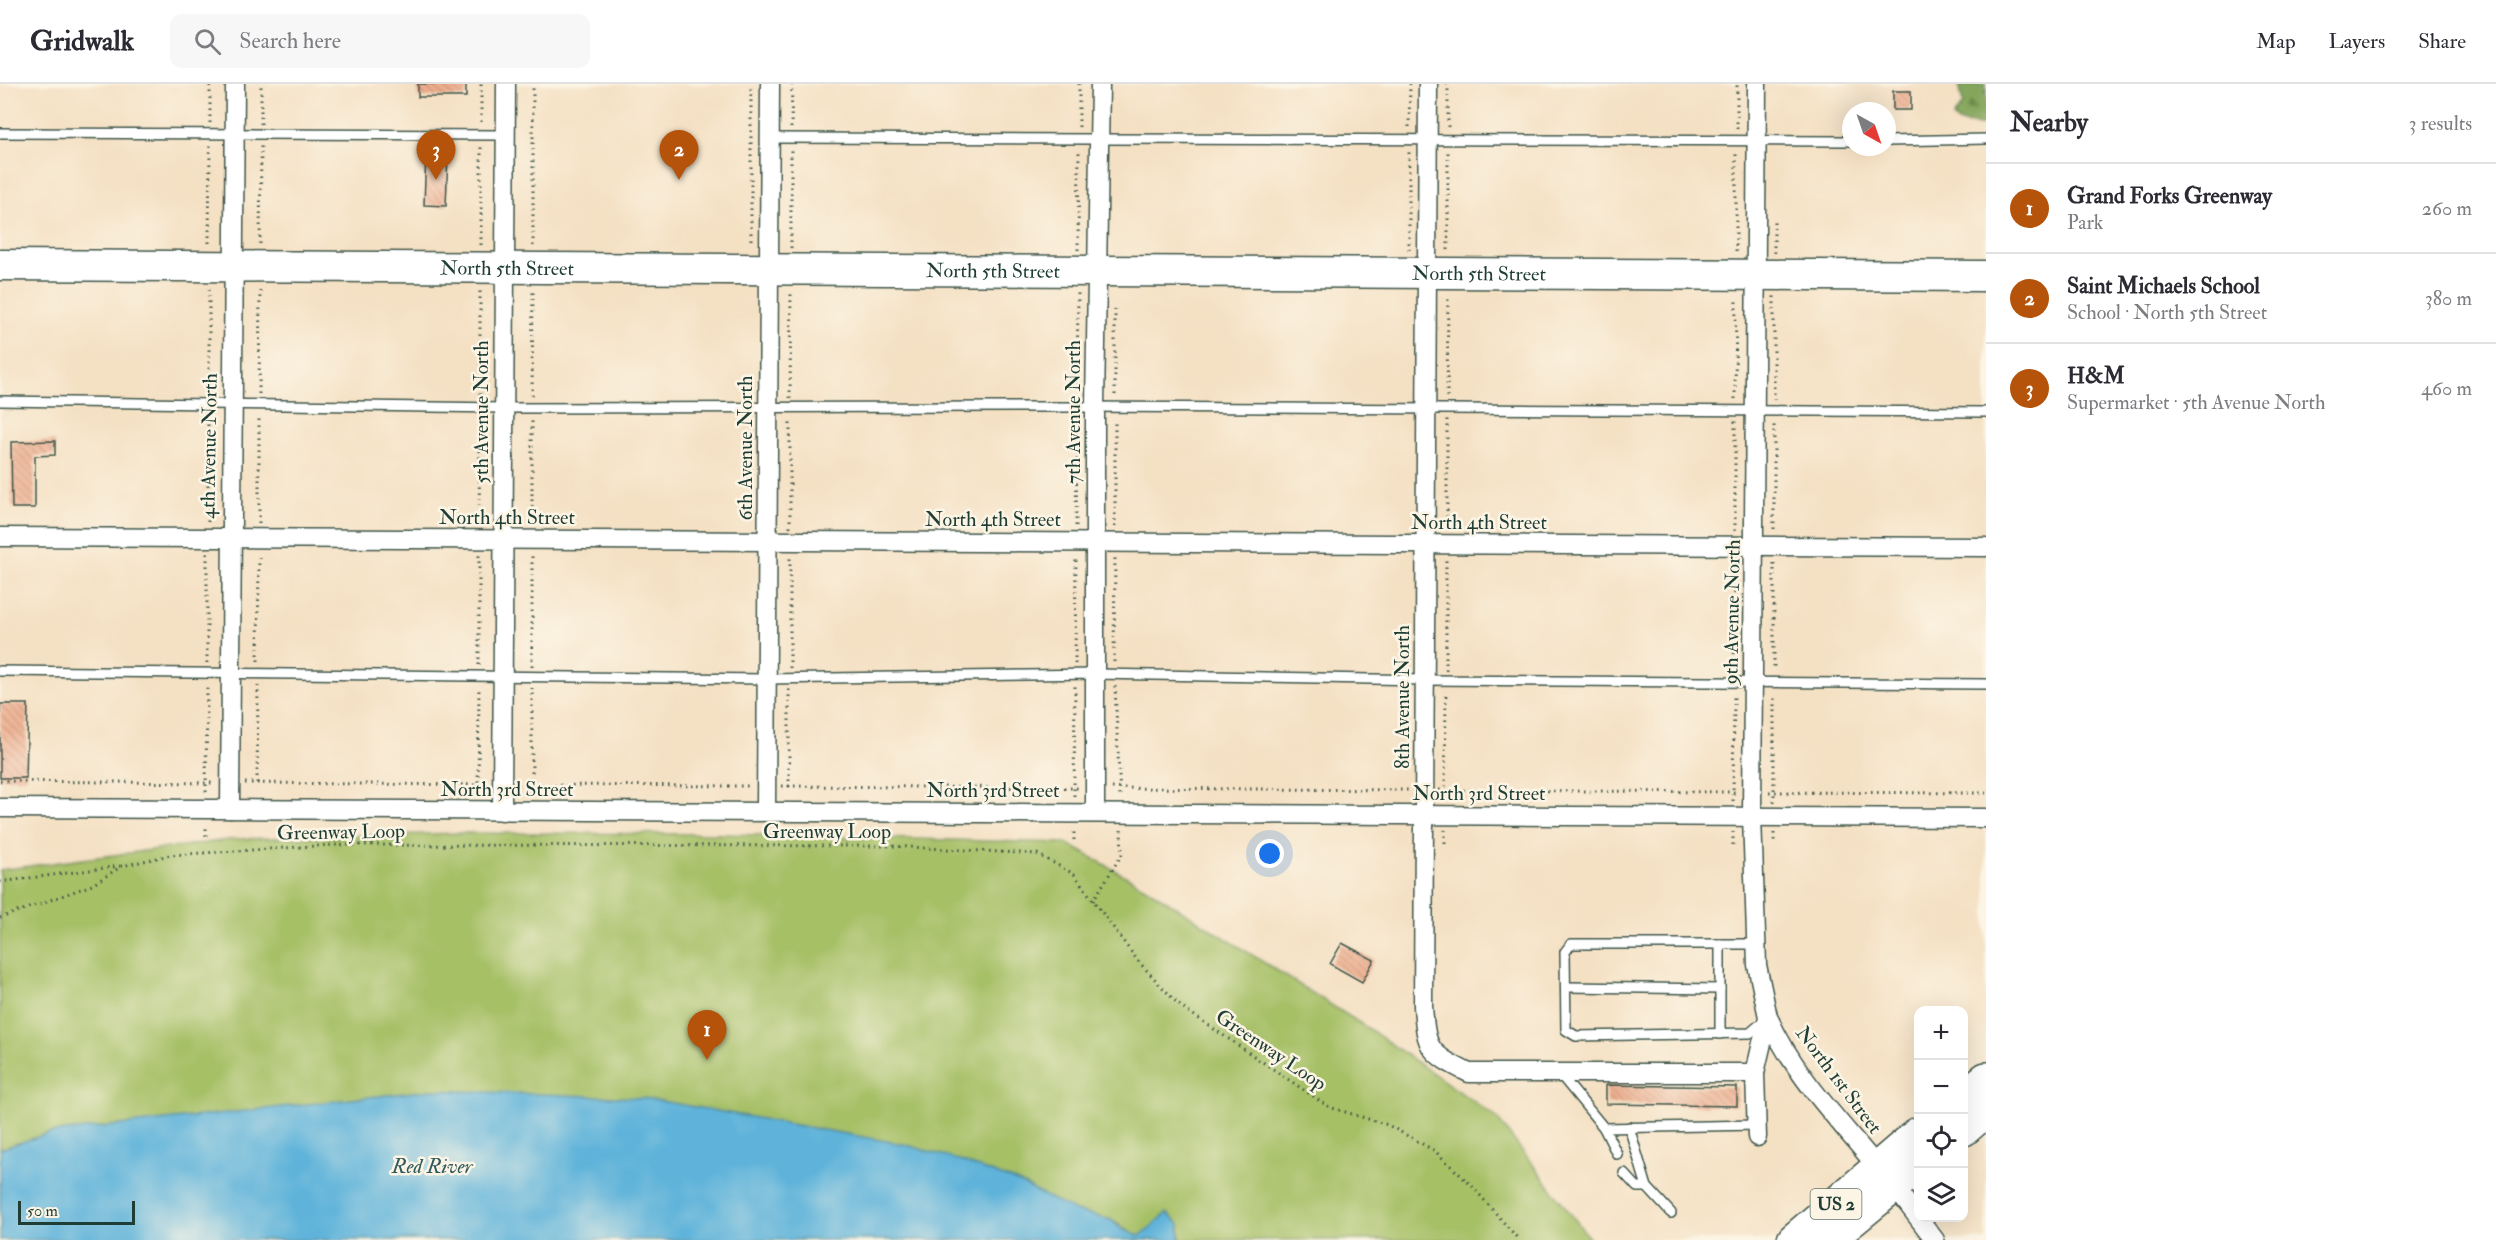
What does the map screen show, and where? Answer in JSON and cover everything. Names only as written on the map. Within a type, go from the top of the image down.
[{"type":"highway","points":[[1968,1094],[1986,1079]]},
{"type":"highway","points":[[1968,1126],[1986,1110]]},
{"type":"highway","name":"US 2","points":[[1827,1240],[1886,1177],[1914,1139]]},
{"type":"highway","name":"US 2","points":[[1794,1240],[1886,1177],[1914,1167]]},
{"type":"main road","name":"North 5th Street","points":[[0,265],[506,266],[1986,276]]},
{"type":"street","name":"4th Avenue North","points":[[230,809],[235,84]]},
{"type":"street","name":"5th Avenue North","points":[[502,811],[506,84]]},
{"type":"street","name":"6th Avenue North","points":[[766,812],[768,407],[780,269],[770,138],[770,84]]},
{"type":"street","name":"7th Avenue North","points":[[1095,813],[1095,407],[1088,270],[1099,139],[1100,84]]},
{"type":"street","name":"8th Avenue North","points":[[1428,84],[1427,139],[1437,272],[1425,410],[1423,1006],[1425,1040],[1442,1059],[1469,1073],[1755,1073]]},
{"type":"street","name":"9th Avenue North","points":[[1757,84],[1752,816],[1756,944],[1760,985],[1768,1017],[1766,1036],[1757,1058],[1755,1073],[1757,1131]]},
{"type":"street","name":"North 4th Street","points":[[0,537],[231,536],[479,540],[1986,547]]},
{"type":"street","name":"North 3rd Street","points":[[0,808],[1986,818]]},
{"type":"street","name":"North 1st Street","points":[[1768,1017],[1778,1040],[1798,1071],[1935,1240]]},
{"type":"lane","points":[[0,133],[234,136],[506,135]]},
{"type":"lane","points":[[770,138],[1427,139],[1736,143],[1842,141]]},
{"type":"lane","points":[[1896,141],[1986,139]]},
{"type":"lane","points":[[0,401],[480,408],[1115,407],[1986,412]]},
{"type":"lane","points":[[0,671],[230,671],[503,677],[766,679],[1114,674],[1425,680],[1986,684]]},
{"type":"lane","points":[[1756,944],[1571,944],[1565,952],[1566,1030],[1576,1036],[1750,1034],[1768,1017]]},
{"type":"lane","points":[[1720,944],[1720,1034]]},
{"type":"lane","points":[[1566,987],[1720,989]]},
{"type":"lane","points":[[1559,1073],[1604,1128],[1617,1154]]},
{"type":"lane","points":[[1629,1127],[1647,1187],[1671,1214]]},
{"type":"lane","points":[[1604,1128],[1757,1131]]},
{"type":"lane","points":[[1624,1173],[1637,1187],[1647,1187]]},
{"type":"path","points":[[210,84],[210,135],[260,406],[257,783]]},
{"type":"path","points":[[206,836],[208,405],[261,135],[261,84]]},
{"type":"path","points":[[481,84],[481,135],[532,408],[532,785]]},
{"type":"path","points":[[478,811],[480,408],[506,266],[533,84]]},
{"type":"path","points":[[789,786],[790,407],[780,269],[791,138],[792,84]]},
{"type":"path","points":[[1074,840],[1077,407],[1088,270],[1079,139],[1079,84]]},
{"type":"path","points":[[1445,843],[1447,410],[1437,272],[1448,140],[1449,84]]},
{"type":"path","points":[[1737,84],[1736,143],[1774,410],[1774,845]]},
{"type":"path","points":[[1733,845],[1735,410],[1756,275],[1774,219]]},
{"type":"path","points":[[1093,902],[1122,854],[1114,674],[1115,304]]},
{"type":"path","points":[[0,782],[1986,793]]},
{"type":"path","name":"Greenway Loop","points":[[0,918],[92,885],[122,866],[170,855],[333,845],[891,846],[1037,854],[1074,874],[1137,960],[1180,1006],[1329,1107],[1388,1125],[1435,1151],[1472,1186],[1519,1240]]},
{"type":"path","points":[[0,882],[122,866]]},
{"type":"green space","points":[[1959,84],[1986,84],[1986,126],[1958,122],[1953,117],[1963,104]]},
{"type":"green space","points":[[464,833],[723,834],[1066,843],[1145,887],[1369,1029],[1496,1117],[1591,1240],[1180,1240],[1180,1225],[1140,1237],[1111,1220],[1075,1211],[453,1091],[50,1133],[0,1149],[0,870],[236,839]]},
{"type":"water","name":"Red River","points":[[431,1090],[644,1098],[903,1144],[949,1157],[1018,1182],[1075,1211],[1111,1220],[1122,1229],[1140,1236],[1167,1213],[1180,1225],[1180,1240],[0,1240],[0,1149],[50,1133]]},
{"type":"building","points":[[418,84],[466,84],[466,97],[418,97]]},
{"type":"building","points":[[1893,91],[1911,91],[1911,110],[1896,110],[1896,102],[1893,102]]},
{"type":"building","points":[[426,153],[448,154],[446,206],[424,205]]},
{"type":"building","points":[[55,441],[55,455],[35,456],[35,508],[12,508],[11,442]]},
{"type":"building","points":[[0,704],[28,704],[26,778],[0,778]]},
{"type":"building","points":[[1342,943],[1374,960],[1362,982],[1330,964]]},
{"type":"building","points":[[1606,1085],[1737,1087],[1737,1106],[1606,1104]]},
{"type":"place","name":"H&M","points":[[436,180]]},
{"type":"place","name":"Saint Michaels School","points":[[679,180]]},
{"type":"place","name":"Grand Forks Greenway","points":[[707,1060]]}]
